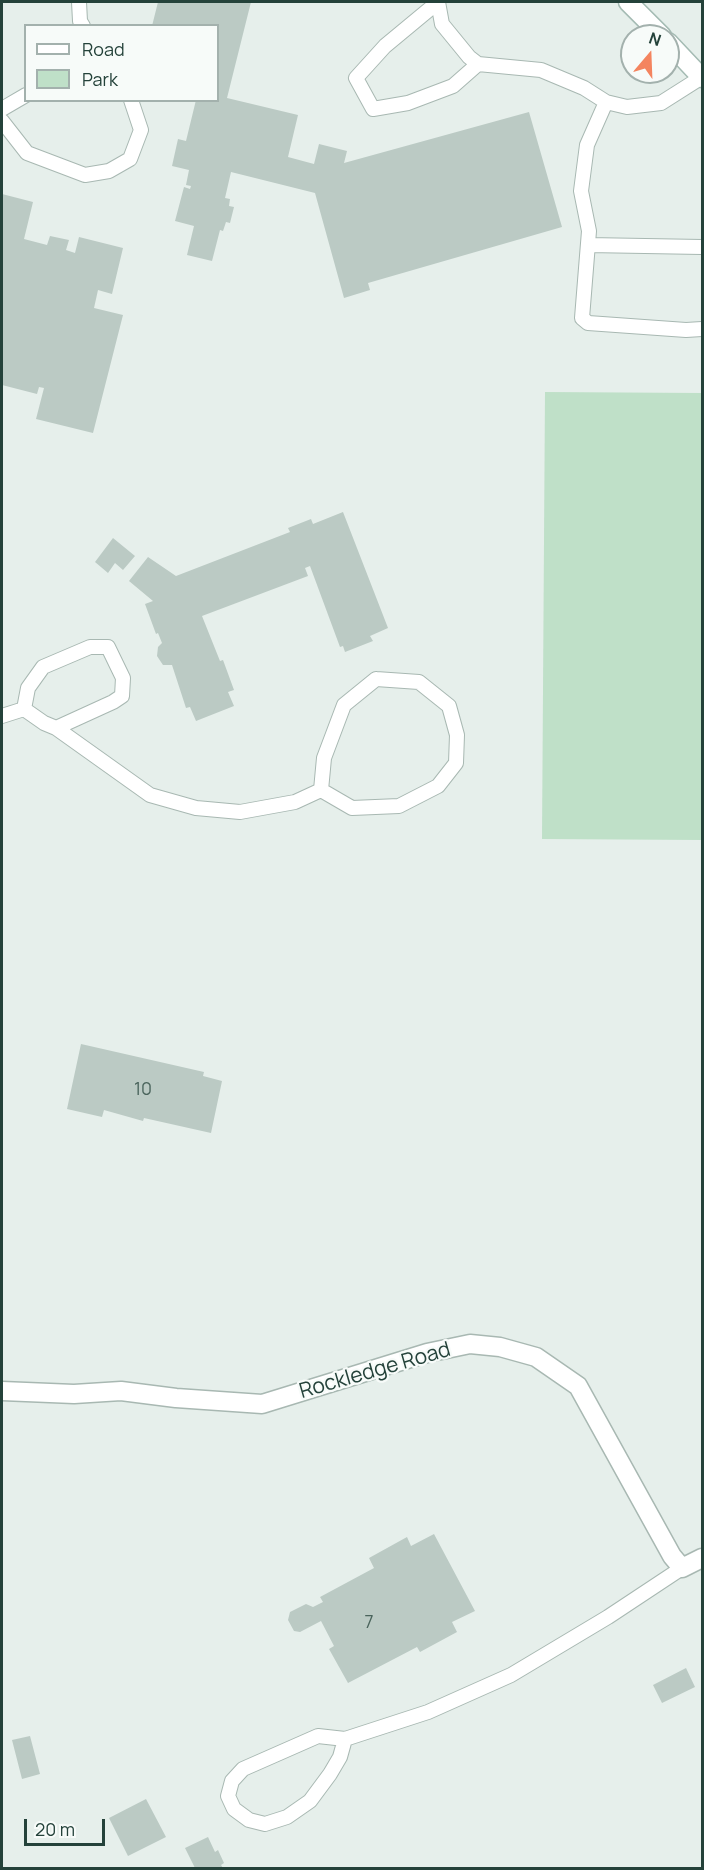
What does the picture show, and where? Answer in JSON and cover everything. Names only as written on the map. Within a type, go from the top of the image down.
[{"type":"street","points":[[628,2],[650,24]]},
{"type":"street","points":[[680,54],[702,77]]},
{"type":"street","name":"Rockledge Road","points":[[2,1391],[74,1394],[121,1391],[176,1398],[262,1404],[427,1353],[470,1344],[500,1347],[536,1357],[578,1386],[672,1556],[682,1568]]},
{"type":"street","points":[[682,1568],[702,1558]]},
{"type":"lane","points":[[79,2],[80,24]]},
{"type":"lane","points":[[478,64],[453,86],[408,103],[373,109],[356,78],[385,46],[438,2],[442,24],[469,57],[478,64],[541,70],[584,88],[606,102],[627,107],[661,103],[702,77]]},
{"type":"lane","points":[[2,109],[24,96]]},
{"type":"lane","points":[[2,122],[27,153],[86,175],[109,171],[130,159],[141,129],[132,102]]},
{"type":"lane","points":[[606,102],[587,145],[581,191],[589,231],[582,318],[588,323],[686,330],[702,329]]},
{"type":"lane","points":[[588,245],[702,247]]},
{"type":"lane","points":[[24,709],[28,688],[43,667],[90,647],[108,647],[123,678],[122,696],[56,728]]},
{"type":"lane","points":[[376,679],[419,682],[449,706],[457,735],[456,763],[438,786],[399,806],[352,808],[321,790],[324,759],[344,705],[376,679]]},
{"type":"lane","points":[[2,716],[24,709]]},
{"type":"lane","points":[[24,709],[44,723],[56,728],[150,795],[196,808],[240,812],[295,802],[321,790]]},
{"type":"lane","points":[[345,1739],[340,1757],[310,1801],[287,1817],[265,1824],[249,1820],[234,1809],[228,1796],[232,1781],[243,1769],[318,1736],[345,1739],[429,1712],[511,1676],[608,1617],[682,1568]]},
{"type":"green space","points":[[545,392],[702,393],[702,840],[542,839]]},
{"type":"building","points":[[158,2],[251,2],[227,98],[298,115],[288,157],[314,164],[319,144],[347,151],[344,163],[529,112],[562,227],[368,283],[370,290],[344,298],[315,193],[231,172],[225,198],[230,199],[229,206],[234,207],[230,223],[226,222],[223,231],[220,230],[212,261],[187,255],[194,226],[175,221],[184,187],[190,189],[191,186],[186,185],[189,170],[172,166],[178,139],[186,141],[196,102],[219,102],[219,24],[152,24]]},
{"type":"building","points":[[2,194],[33,202],[24,239],[47,245],[50,236],[69,240],[66,250],[75,253],[79,237],[123,248],[112,294],[98,290],[94,308],[123,315],[93,433],[36,419],[44,388],[39,387],[37,394],[2,385]]},
{"type":"building","points":[[343,512],[388,628],[370,636],[373,641],[345,652],[343,646],[340,647],[310,566],[305,568],[308,576],[202,616],[220,661],[223,660],[234,690],[228,692],[234,706],[196,721],[190,707],[186,708],[172,665],[163,665],[157,656],[158,647],[162,643],[158,633],[156,634],[145,604],[153,601],[129,581],[148,557],[176,576],[290,532],[288,528],[311,519],[313,524]]},
{"type":"building","points":[[113,538],[135,556],[123,570],[115,563],[108,573],[95,562]]},
{"type":"building","points":[[81,1044],[204,1072],[203,1076],[222,1081],[211,1133],[144,1118],[143,1121],[104,1110],[102,1117],[67,1109]]},
{"type":"building","points":[[434,1534],[475,1611],[452,1622],[457,1632],[420,1652],[417,1647],[348,1683],[329,1649],[334,1646],[321,1621],[300,1632],[294,1631],[288,1620],[290,1612],[306,1604],[313,1607],[323,1602],[320,1597],[374,1568],[369,1558],[407,1537],[411,1546]]},
{"type":"building","points":[[686,1668],[695,1687],[662,1703],[653,1685]]},
{"type":"building","points":[[30,1736],[40,1774],[22,1779],[12,1740]]},
{"type":"building","points":[[146,1799],[166,1837],[128,1856],[109,1818]]},
{"type":"building","points":[[208,1837],[215,1852],[218,1850],[224,1863],[221,1865],[223,1868],[195,1868],[185,1848]]}]
